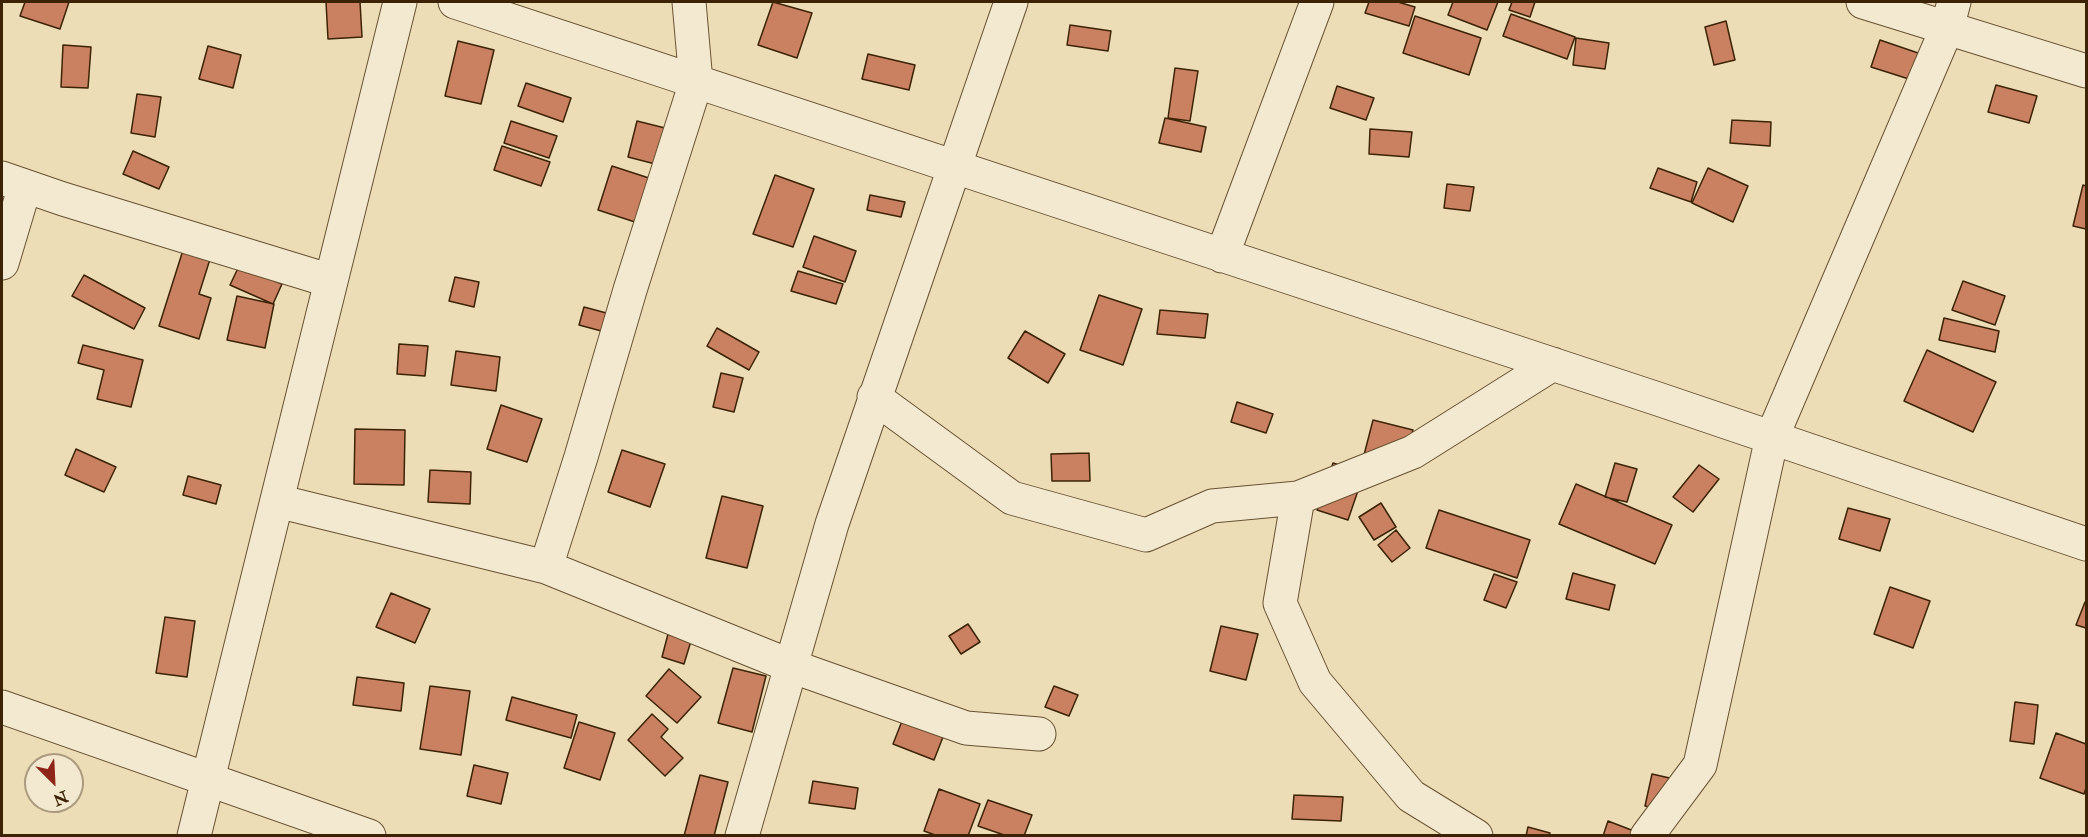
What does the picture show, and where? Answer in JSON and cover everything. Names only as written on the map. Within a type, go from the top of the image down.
[{"type":"street","points":[[194,836],[400,2]]},
{"type":"street","points":[[455,2],[1553,364],[2086,544]]},
{"type":"street","points":[[546,567],[696,82],[689,2]]},
{"type":"street","points":[[742,836],[832,524],[1011,2]]},
{"type":"street","points":[[1222,256],[1317,2]]},
{"type":"street","points":[[1863,2],[1951,15],[2086,71]]},
{"type":"street","points":[[1647,836],[1700,765],[1772,437],[1951,15]]},
{"type":"street","points":[[2,264],[13,182],[331,281]]},
{"type":"street","points":[[874,397],[1012,498],[1146,536],[1212,506],[1298,498],[1413,452],[1553,364]]},
{"type":"street","points":[[1298,498],[1280,603],[1315,682],[1411,796],[1476,836]]},
{"type":"street","points":[[277,501],[546,567],[790,666],[966,728],[1039,734]]},
{"type":"street","points":[[2,707],[369,836]]},
{"type":"building","points":[[25,2],[69,2],[60,29],[20,16]]},
{"type":"building","points":[[326,2],[360,2],[362,37],[328,39]]},
{"type":"building","points":[[773,2],[812,13],[797,58],[758,45]]},
{"type":"building","points":[[1369,2],[1398,2],[1415,7],[1409,26],[1365,13]]},
{"type":"building","points":[[1453,2],[1498,2],[1487,30],[1448,15]]},
{"type":"building","points":[[1512,2],[1535,2],[1530,17],[1509,10]]},
{"type":"building","points":[[1511,14],[1575,37],[1567,59],[1503,36]]},
{"type":"building","points":[[1415,16],[1481,38],[1469,75],[1403,53]]},
{"type":"building","points":[[1726,21],[1735,60],[1714,65],[1705,27]]},
{"type":"building","points":[[1070,25],[1111,31],[1108,51],[1067,45]]},
{"type":"building","points":[[1576,38],[1609,43],[1605,69],[1573,65]]},
{"type":"building","points":[[1880,40],[1921,54],[1912,80],[1871,67]]},
{"type":"building","points":[[458,41],[494,50],[481,104],[445,96]]},
{"type":"building","points":[[63,45],[91,47],[88,88],[61,87]]},
{"type":"building","points":[[208,46],[241,55],[233,88],[199,79]]},
{"type":"building","points":[[868,54],[915,65],[909,90],[862,79]]},
{"type":"building","points":[[1175,68],[1198,71],[1190,121],[1168,118]]},
{"type":"building","points":[[526,83],[571,98],[563,122],[518,106]]},
{"type":"building","points":[[1996,85],[2037,96],[2029,123],[1988,112]]},
{"type":"building","points":[[1337,86],[1374,98],[1366,120],[1330,108]]},
{"type":"building","points":[[137,94],[161,97],[155,137],[131,133]]},
{"type":"building","points":[[1165,118],[1206,127],[1201,152],[1159,143]]},
{"type":"building","points":[[1732,120],[1771,122],[1770,146],[1730,143]]},
{"type":"building","points":[[511,121],[557,136],[549,158],[504,143]]},
{"type":"building","points":[[637,121],[673,130],[663,166],[628,157]]},
{"type":"building","points":[[1370,129],[1412,132],[1409,157],[1369,154]]},
{"type":"building","points":[[502,146],[550,162],[541,186],[494,170]]},
{"type":"building","points":[[133,151],[169,167],[159,189],[123,174]]},
{"type":"building","points":[[612,166],[652,179],[638,223],[598,210]]},
{"type":"building","points":[[1658,168],[1697,182],[1691,202],[1650,188]]},
{"type":"building","points":[[1708,168],[1748,186],[1733,222],[1692,203]]},
{"type":"building","points":[[775,175],[814,189],[793,247],[753,234]]},
{"type":"building","points":[[1447,184],[1474,187],[1470,211],[1444,208]]},
{"type":"building","points":[[2083,185],[2086,186],[2086,229],[2073,226]]},
{"type":"building","points":[[870,195],[905,202],[901,217],[867,210]]},
{"type":"building","points":[[814,236],[856,251],[845,282],[803,267]]},
{"type":"building","points":[[184,247],[211,256],[199,294],[211,298],[199,339],[159,326]]},
{"type":"building","points":[[239,266],[282,284],[273,304],[230,285]]},
{"type":"building","points":[[798,271],[843,284],[836,304],[791,291]]},
{"type":"building","points":[[84,275],[145,308],[134,329],[72,296]]},
{"type":"building","points":[[455,277],[479,282],[474,307],[449,301]]},
{"type":"building","points":[[1963,281],[2005,296],[1995,325],[1952,310]]},
{"type":"building","points":[[1099,295],[1142,309],[1123,365],[1080,350]]},
{"type":"building","points":[[237,296],[274,304],[265,348],[227,340]]},
{"type":"building","points":[[584,307],[625,318],[620,336],[579,325]]},
{"type":"building","points":[[1160,310],[1208,314],[1205,338],[1157,334]]},
{"type":"building","points":[[1944,318],[1999,331],[1995,352],[1939,340]]},
{"type":"building","points":[[717,328],[759,352],[749,370],[707,346]]},
{"type":"building","points":[[1025,331],[1065,354],[1048,383],[1008,358]]},
{"type":"building","points":[[399,344],[428,346],[425,376],[397,374]]},
{"type":"building","points":[[83,345],[143,360],[131,407],[97,399],[104,370],[78,363]]},
{"type":"building","points":[[1927,350],[1996,382],[1973,432],[1904,401]]},
{"type":"building","points":[[456,351],[500,357],[496,391],[451,385]]},
{"type":"building","points":[[721,373],[743,378],[734,412],[713,407]]},
{"type":"building","points":[[1237,402],[1273,414],[1266,433],[1231,422]]},
{"type":"building","points":[[501,405],[542,419],[527,462],[487,449]]},
{"type":"building","points":[[1373,420],[1413,430],[1404,465],[1364,455]]},
{"type":"building","points":[[355,429],[405,430],[404,485],[354,484]]},
{"type":"building","points":[[76,449],[116,467],[104,492],[65,475]]},
{"type":"building","points":[[622,450],[665,464],[650,507],[608,492]]},
{"type":"building","points":[[1089,453],[1090,481],[1052,481],[1051,454]]},
{"type":"building","points":[[1333,463],[1364,473],[1348,520],[1317,510]]},
{"type":"building","points":[[1615,463],[1637,469],[1627,502],[1605,497]]},
{"type":"building","points":[[1699,465],[1719,479],[1693,512],[1673,497]]},
{"type":"building","points":[[430,470],[471,472],[470,504],[428,502]]},
{"type":"building","points":[[188,476],[221,485],[216,504],[183,495]]},
{"type":"building","points":[[1576,484],[1672,525],[1655,564],[1559,524]]},
{"type":"building","points":[[722,496],[763,506],[747,568],[706,558]]},
{"type":"building","points":[[1381,503],[1396,527],[1374,540],[1359,517]]},
{"type":"building","points":[[1848,508],[1890,519],[1880,551],[1839,539]]},
{"type":"building","points":[[1439,510],[1530,540],[1517,578],[1426,548]]},
{"type":"building","points":[[1396,530],[1410,548],[1392,562],[1378,545]]},
{"type":"building","points":[[1573,573],[1615,585],[1609,610],[1566,599]]},
{"type":"building","points":[[1494,574],[1517,582],[1506,608],[1484,600]]},
{"type":"building","points":[[1890,587],[1930,601],[1913,648],[1874,634]]},
{"type":"building","points":[[391,593],[430,609],[415,643],[376,627]]},
{"type":"building","points":[[2086,602],[2086,628],[2076,625]]},
{"type":"building","points":[[165,617],[195,621],[187,677],[156,673]]},
{"type":"building","points":[[968,624],[980,642],[961,654],[949,636]]},
{"type":"building","points":[[1221,626],[1258,634],[1246,680],[1210,671]]},
{"type":"building","points":[[668,634],[691,641],[684,664],[662,657]]},
{"type":"building","points":[[733,668],[766,676],[752,732],[718,723]]},
{"type":"building","points":[[669,669],[701,697],[677,723],[646,696]]},
{"type":"building","points":[[357,677],[404,683],[401,711],[353,705]]},
{"type":"building","points":[[430,686],[470,691],[461,755],[420,749]]},
{"type":"building","points":[[1054,686],[1078,695],[1069,716],[1045,707]]},
{"type":"building","points":[[512,697],[577,715],[571,738],[506,720]]},
{"type":"building","points":[[2015,702],[2038,705],[2034,744],[2010,741]]},
{"type":"building","points":[[652,714],[668,729],[661,737],[683,758],[665,776],[628,740]]},
{"type":"building","points":[[902,721],[943,737],[934,760],[893,744]]},
{"type":"building","points":[[579,722],[615,733],[600,780],[564,768]]},
{"type":"building","points":[[2056,733],[2086,744],[2084,794],[2040,778]]},
{"type":"building","points":[[474,765],[508,773],[501,804],[467,796]]},
{"type":"building","points":[[1652,774],[1674,779],[1667,811],[1645,806]]},
{"type":"building","points":[[700,775],[728,782],[714,836],[684,836]]},
{"type":"building","points":[[813,781],[858,788],[855,809],[809,803]]},
{"type":"building","points":[[939,789],[980,804],[968,836],[938,836],[924,831]]},
{"type":"building","points":[[1294,795],[1343,797],[1341,821],[1292,819]]},
{"type":"building","points":[[988,800],[1032,815],[1024,836],[1007,836],[978,826]]},
{"type":"building","points":[[1608,821],[1647,836],[1603,836]]},
{"type":"building","points":[[1528,827],[1550,833],[1549,836],[1526,836]]}]
